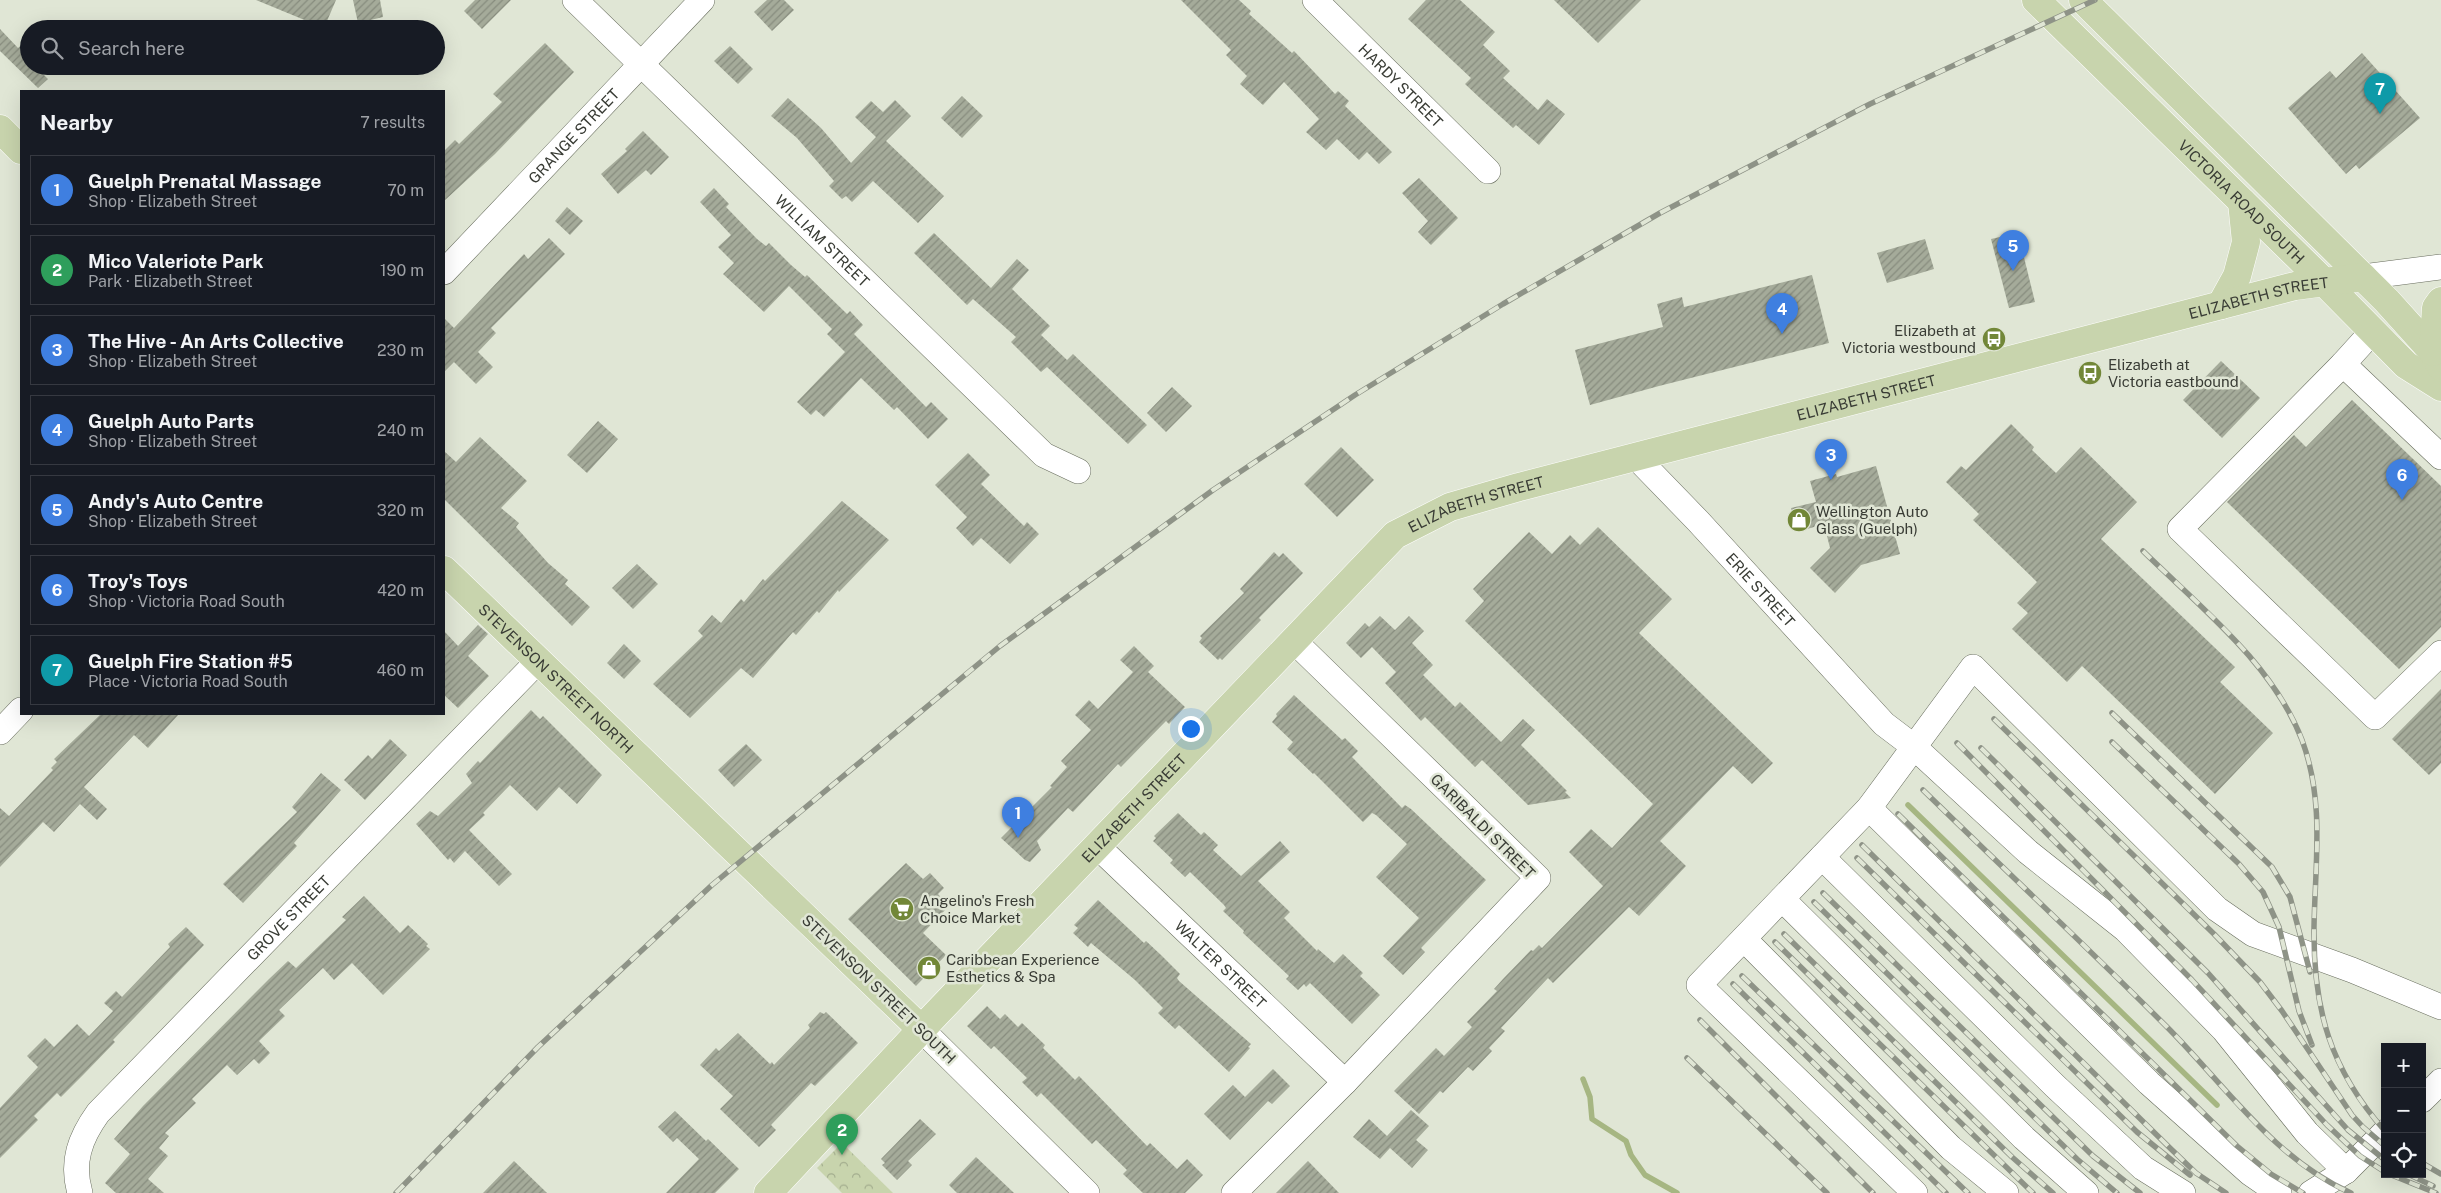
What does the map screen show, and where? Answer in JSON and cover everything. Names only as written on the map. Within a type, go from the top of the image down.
[{"type":"main road","name":"VICTORIA ROAD SOUTH","points":[[2083,0],[2363,277],[2437,360]]},
{"type":"main road","name":"VICTORIA ROAD SOUTH","points":[[2041,5],[2323,281],[2406,365],[2441,387]]},
{"type":"main road","points":[[0,129],[20,149]]},
{"type":"main road","points":[[2221,305],[2237,276],[2246,242],[2242,202]]},
{"type":"main road","name":"ELIZABETH STREET","points":[[768,1193],[921,1030],[1395,535],[1450,507],[1636,457],[2295,286],[2363,277]]},
{"type":"main road","points":[[2437,360],[2436,308],[2441,301]]},
{"type":"main road","name":"STEVENSON STREET NORTH","points":[[445,571],[669,787]]},
{"type":"main road","name":"STEVENSON STREET SOUTH","points":[[669,787],[921,1030]]},
{"type":"street","name":"WILLIAM STREET","points":[[575,0],[1044,455],[1078,471]]},
{"type":"street","name":"GRANGE STREET","points":[[445,271],[702,0]]},
{"type":"street","name":"HARDY STREET","points":[[1315,0],[1488,171]]},
{"type":"street","name":"ELIZABETH STREET","points":[[2363,277],[2441,267]]},
{"type":"street","points":[[2372,332],[2343,364],[2180,529],[2374,717],[2441,653]]},
{"type":"street","points":[[2343,364],[2441,457]]},
{"type":"street","name":"ERIE STREET","points":[[1636,457],[1698,521],[1884,724],[1912,746],[2028,852],[2125,929],[2224,1030],[2307,1133],[2346,1171]]},
{"type":"street","name":"GARIBALDI STREET","points":[[1293,640],[1538,878],[1345,1082]]},
{"type":"street","name":"GROVE STREET","points":[[80,1193],[75,1176],[78,1147],[86,1130],[98,1113],[538,661]]},
{"type":"street","points":[[1915,1193],[1699,986],[1869,808],[1912,746],[1973,667],[2217,910],[2253,934],[2352,970],[2441,1007]]},
{"type":"street","points":[[0,732],[20,711]]},
{"type":"street","points":[[1869,808],[2149,1083],[2250,1173],[2279,1193]]},
{"type":"street","name":"WALTER STREET","points":[[1097,846],[1345,1082]]},
{"type":"street","points":[[1822,857],[2048,1079],[2143,1168],[2183,1193]]},
{"type":"street","points":[[1782,899],[2024,1138],[2086,1193]]},
{"type":"street","points":[[1744,939],[1951,1148],[2006,1193]]},
{"type":"street","name":"STEVENSON STREET SOUTH","points":[[921,1030],[1087,1193]]},
{"type":"street","points":[[2426,1096],[2441,1081]]},
{"type":"street","points":[[1234,1193],[1345,1082]]},
{"type":"street","points":[[2311,1193],[2346,1171],[2384,1133]]},
{"type":"green space","points":[[842,1143],[893,1193],[842,1193],[817,1168]]},
{"type":"building","points":[[256,0],[336,0],[327,20],[305,20]]},
{"type":"building","points":[[353,0],[380,0],[383,17],[370,20],[357,20]]},
{"type":"building","points":[[475,0],[511,0],[482,29],[464,11]]},
{"type":"building","points":[[767,0],[784,0],[794,10],[772,31],[754,12]]},
{"type":"building","points":[[1181,0],[1239,0],[1251,11],[1249,14],[1292,53],[1294,51],[1335,94],[1338,91],[1349,101],[1345,106],[1392,152],[1379,164],[1367,152],[1359,160],[1337,139],[1326,150],[1306,132],[1319,119],[1284,82],[1263,105],[1240,84],[1247,76],[1226,55],[1231,50]]},
{"type":"building","points":[[1426,0],[1460,0],[1495,32],[1483,45],[1510,71],[1503,78],[1538,110],[1547,99],[1565,114],[1539,145],[1516,125],[1513,128],[1465,84],[1471,78],[1408,19]]},
{"type":"building","points":[[1554,0],[1641,0],[1598,43]]},
{"type":"building","points":[[0,29],[18,48],[20,46],[20,70],[0,51]]},
{"type":"building","points":[[545,43],[574,72],[495,154],[445,200],[445,150],[455,140],[459,144],[502,102],[493,94]]},
{"type":"building","points":[[730,46],[753,69],[738,84],[714,61]]},
{"type":"building","points":[[2362,53],[2420,118],[2359,169],[2356,165],[2346,174],[2288,108],[2330,71],[2336,78]]},
{"type":"building","points":[[25,75],[44,75],[48,79],[38,88]]},
{"type":"building","points":[[962,96],[983,116],[962,138],[941,118]]},
{"type":"building","points":[[788,98],[821,128],[851,163],[876,137],[855,117],[871,101],[883,112],[895,100],[911,116],[886,141],[944,196],[918,223],[873,181],[852,202],[846,196],[842,199],[829,186],[834,181],[797,138],[771,116]]},
{"type":"building","points":[[643,131],[669,157],[651,175],[646,170],[618,194],[601,174],[627,151],[625,149]]},
{"type":"building","points":[[1419,178],[1458,218],[1431,245],[1418,232],[1428,221],[1402,193]]},
{"type":"building","points":[[714,188],[729,204],[726,207],[757,239],[766,246],[769,243],[805,277],[807,275],[847,314],[850,311],[863,325],[854,334],[926,407],[931,402],[948,419],[928,439],[897,407],[894,410],[861,378],[824,417],[816,410],[811,415],[797,402],[845,352],[827,334],[832,329],[789,286],[764,312],[723,274],[734,263],[718,247],[731,235],[700,202]]},
{"type":"building","points":[[567,207],[583,221],[570,235],[555,221]]},
{"type":"building","points":[[934,233],[991,288],[1017,259],[1029,270],[1012,289],[1050,326],[1041,335],[1067,360],[1073,354],[1147,425],[1128,444],[1047,367],[1041,372],[1011,342],[1016,337],[973,299],[967,305],[914,253]]},
{"type":"building","points":[[2018,233],[2035,302],[2009,308],[1991,239]]},
{"type":"building","points":[[549,238],[565,254],[491,328],[496,333],[478,352],[493,367],[476,384],[454,362],[445,371],[445,319],[454,328],[524,254],[528,259]]},
{"type":"building","points":[[1925,239],[1934,269],[1887,283],[1877,253]]},
{"type":"building","points":[[1812,275],[1829,343],[1590,405],[1575,350],[1663,327],[1657,304],[1682,297],[1684,307]]},
{"type":"building","points":[[2221,361],[2260,398],[2222,438],[2183,400]]},
{"type":"building","points":[[1172,387],[1192,406],[1166,432],[1147,413]]},
{"type":"building","points":[[2352,400],[2441,486],[2441,627],[2399,669],[2227,502],[2294,435],[2306,447]]},
{"type":"building","points":[[598,421],[618,439],[587,473],[567,455]]},
{"type":"building","points":[[2011,424],[2034,447],[2032,450],[2056,473],[2081,447],[2137,502],[2101,539],[2235,667],[2220,682],[2273,733],[2215,794],[2082,666],[2067,682],[2012,629],[2028,613],[2017,603],[2037,582],[1973,520],[1979,514],[1946,482],[1961,466],[1966,470]]},
{"type":"building","points":[[480,437],[527,481],[501,508],[519,523],[516,527],[548,563],[568,580],[565,584],[590,607],[572,626],[445,500],[445,452],[456,462]]},
{"type":"building","points":[[1341,447],[1374,480],[1337,517],[1304,484]]},
{"type":"building","points":[[968,453],[990,475],[981,484],[1024,526],[1027,522],[1039,534],[1010,564],[981,538],[973,546],[956,528],[967,517],[935,485]]},
{"type":"building","points":[[1876,466],[1900,554],[1861,565],[1835,593],[1810,568],[1830,548],[1824,524],[1797,532],[1791,508],[1816,502],[1810,481],[1836,474],[1837,477]]},
{"type":"building","points":[[842,501],[889,540],[839,592],[838,590],[819,613],[817,611],[796,635],[793,632],[753,678],[741,668],[690,718],[653,684],[703,636],[698,631],[712,615],[721,623],[741,599],[744,602],[763,579],[765,581]]},
{"type":"building","points":[[1598,527],[1672,599],[1639,633],[1773,763],[1752,784],[1733,766],[1660,841],[1686,866],[1639,916],[1629,907],[1553,983],[1548,978],[1501,1028],[1505,1031],[1489,1048],[1492,1051],[1473,1071],[1468,1067],[1443,1093],[1440,1091],[1419,1114],[1394,1091],[1436,1048],[1444,1056],[1472,1027],[1467,1022],[1497,991],[1494,989],[1503,979],[1531,950],[1533,951],[1539,945],[1542,948],[1603,886],[1569,852],[1591,829],[1612,848],[1653,804],[1465,621],[1484,601],[1473,589],[1529,532],[1552,554],[1570,535],[1580,545]]},
{"type":"building","points":[[1274,552],[1279,557],[1283,553],[1303,573],[1259,618],[1261,620],[1222,660],[1220,658],[1218,660],[1199,642],[1202,638],[1200,636],[1244,593],[1240,589]]},
{"type":"building","points":[[637,564],[658,584],[633,609],[612,588]]},
{"type":"building","points":[[1380,616],[1395,630],[1409,616],[1424,631],[1412,643],[1433,665],[1423,675],[1455,707],[1460,702],[1501,742],[1523,719],[1535,730],[1521,745],[1567,791],[1565,792],[1571,798],[1528,805],[1482,760],[1475,767],[1425,717],[1421,721],[1385,683],[1396,672],[1372,647],[1361,658],[1346,643],[1365,623],[1369,627]]},
{"type":"building","points":[[478,625],[488,634],[468,656],[489,676],[458,708],[445,696],[445,632],[458,646]]},
{"type":"building","points":[[624,644],[641,661],[624,679],[607,663]]},
{"type":"building","points":[[1134,646],[1154,666],[1148,672],[1185,707],[1169,724],[1166,721],[1121,767],[1118,764],[1073,812],[1068,808],[1037,841],[1041,850],[1030,862],[1025,860],[1001,838],[1052,787],[1050,786],[1067,767],[1061,761],[1091,730],[1075,715],[1089,700],[1098,709],[1133,672],[1120,660]]},
{"type":"building","points":[[2441,689],[2441,763],[2429,775],[2392,739]]},
{"type":"building","points":[[1294,695],[1342,740],[1345,738],[1358,751],[1352,757],[1402,808],[1405,805],[1411,809],[1486,880],[1421,948],[1425,952],[1403,975],[1383,956],[1419,918],[1376,877],[1407,844],[1372,813],[1363,822],[1287,749],[1293,742],[1272,722],[1277,716],[1276,714]]},
{"type":"building","points":[[531,710],[540,719],[543,716],[602,775],[577,804],[559,787],[537,811],[510,785],[483,813],[485,815],[469,830],[512,874],[499,886],[465,851],[454,863],[450,858],[448,860],[416,824],[430,811],[438,816],[472,783],[466,774],[478,761],[480,763]]},
{"type":"building","points":[[100,715],[178,715],[148,748],[134,735],[84,787],[107,809],[97,820],[80,804],[54,832],[43,822],[0,867],[0,808],[9,816],[53,770],[51,768],[57,762],[54,759]]},
{"type":"building","points":[[390,739],[407,755],[365,800],[344,780],[368,755],[372,759]]},
{"type":"building","points":[[746,744],[762,760],[734,787],[718,770]]},
{"type":"building","points":[[321,773],[341,790],[294,843],[297,846],[243,903],[223,884],[297,812],[292,807]]},
{"type":"building","points":[[1178,813],[1201,835],[1204,832],[1218,845],[1213,850],[1241,876],[1280,841],[1290,852],[1258,881],[1290,912],[1284,918],[1317,951],[1318,949],[1334,963],[1343,954],[1363,973],[1360,976],[1380,995],[1352,1024],[1310,983],[1306,987],[1304,984],[1298,990],[1286,979],[1289,976],[1243,933],[1244,931],[1223,911],[1226,908],[1224,905],[1190,872],[1185,877],[1170,863],[1173,860],[1153,841],[1156,838],[1154,836]]},
{"type":"building","name":"Angelino's Fresh Choice Market","points":[[906,863],[923,879],[930,873],[944,888],[938,894],[949,906],[923,933],[946,955],[916,986],[848,919]]},
{"type":"building","points":[[364,896],[400,933],[408,925],[428,944],[426,946],[430,949],[383,995],[352,963],[334,980],[323,968],[279,1010],[285,1016],[259,1041],[270,1053],[259,1064],[254,1059],[237,1075],[227,1065],[192,1099],[196,1103],[165,1133],[169,1136],[159,1148],[168,1156],[148,1179],[164,1193],[116,1193],[105,1183],[130,1154],[114,1139],[143,1106],[269,979],[288,961],[296,968],[346,920],[342,917]]},
{"type":"building","points":[[1098,900],[1144,943],[1146,941],[1180,974],[1177,978],[1179,981],[1251,1044],[1248,1047],[1250,1048],[1229,1072],[1179,1025],[1175,1029],[1158,1013],[1163,1008],[1135,980],[1091,943],[1088,947],[1073,933],[1078,928],[1074,925]]},
{"type":"building","points":[[186,927],[204,945],[113,1040],[115,1042],[83,1075],[61,1097],[57,1093],[34,1116],[38,1120],[0,1158],[0,1108],[38,1067],[27,1056],[45,1038],[54,1047],[77,1024],[89,1036],[113,1011],[104,1003],[116,991],[122,997],[170,947],[168,944]]},
{"type":"building","points":[[987,1006],[1000,1019],[1005,1014],[1018,1027],[1022,1023],[1045,1045],[1043,1048],[1075,1080],[1079,1076],[1147,1146],[1150,1143],[1177,1169],[1187,1159],[1203,1175],[1185,1193],[1143,1193],[1123,1174],[1127,1170],[1096,1140],[1092,1144],[1041,1093],[1037,1097],[1022,1082],[1027,1078],[994,1046],[991,1049],[967,1026]]},
{"type":"building","points":[[820,1012],[824,1014],[826,1012],[858,1043],[815,1086],[811,1083],[771,1125],[776,1130],[759,1147],[720,1109],[733,1096],[700,1065],[716,1048],[719,1051],[738,1033],[770,1064],[772,1062],[774,1065],[810,1028],[808,1025]]},
{"type":"building","points":[[1273,1069],[1290,1086],[1272,1104],[1268,1101],[1230,1140],[1204,1114],[1233,1085],[1245,1097]]},
{"type":"building","points":[[1411,1110],[1429,1126],[1416,1140],[1428,1150],[1412,1168],[1390,1148],[1380,1159],[1353,1137],[1369,1119],[1387,1136]]},
{"type":"building","points":[[675,1111],[739,1169],[715,1193],[666,1193],[699,1159],[677,1138],[673,1142],[658,1127]]},
{"type":"building","points":[[920,1119],[936,1134],[908,1161],[912,1165],[897,1180],[882,1165],[885,1163],[881,1159]]},
{"type":"building","points":[[976,1157],[1014,1193],[957,1193],[949,1185]]},
{"type":"building","points":[[514,1161],[547,1193],[483,1193]]},
{"type":"building","points":[[1308,1161],[1339,1193],[1276,1193]]},
{"type":"waterway","points":[[1908,805],[2217,1105]]},
{"type":"waterway","points":[[1583,1079],[1590,1097],[1592,1119],[1626,1141],[1631,1155],[1645,1175],[1677,1193]]},
{"type":"railway","points":[[396,1193],[538,1047],[712,885],[1000,646],[1213,490],[1355,395],[1503,304],[1660,213],[1870,104],[2095,0]]},
{"type":"railway","points":[[2143,551],[2211,615],[2254,662],[2273,686],[2289,712],[2302,740],[2314,786],[2316,810],[2317,856],[2314,927],[2317,985],[2322,1011],[2328,1037],[2338,1061],[2366,1108],[2381,1126]]},
{"type":"railway","points":[[2112,713],[2272,867],[2290,897],[2310,972]]},
{"type":"railway","points":[[1994,719],[2214,934],[2260,982],[2282,1011],[2352,1115],[2381,1143]]},
{"type":"railway","points":[[2112,742],[2239,864],[2263,892],[2279,927],[2299,1011],[2312,1045]]},
{"type":"railway","points":[[1957,743],[2192,980],[2327,1125],[2360,1156],[2381,1169]]},
{"type":"railway","points":[[1981,748],[2208,973],[2348,1130],[2381,1157]]},
{"type":"railway","points":[[1923,790],[2167,1027],[2274,1141],[2323,1178],[2351,1193]]},
{"type":"railway","points":[[1898,814],[2237,1146],[2271,1174],[2303,1193]]},
{"type":"railway","points":[[1862,845],[2196,1173],[2226,1193]]},
{"type":"railway","points":[[1857,858],[2137,1132],[2190,1175]]},
{"type":"railway","points":[[1823,893],[2093,1156],[2140,1193]]},
{"type":"railway","points":[[1814,902],[2077,1159],[2117,1193]]},
{"type":"railway","points":[[1784,934],[2012,1157],[2053,1193]]},
{"type":"railway","points":[[1775,942],[2033,1193]]},
{"type":"railway","points":[[1742,976],[1968,1193]]},
{"type":"railway","points":[[1733,984],[1946,1193]]},
{"type":"railway","points":[[1700,1020],[1873,1193]]},
{"type":"railway","points":[[1687,1058],[1827,1193]]},
{"type":"railway","points":[[2426,1165],[2441,1174]]},
{"type":"railway","points":[[2399,1178],[2436,1193]]},
{"type":"railway","points":[[2416,1178],[2433,1186]]},
{"type":"place","name":"Guelph Fire Station #5","points":[[2380,114]]},
{"type":"place","name":"Andy's Auto Centre","points":[[2013,271]]},
{"type":"place","name":"Guelph Auto Parts","points":[[1782,334]]},
{"type":"place","name":"Elizabeth at Victoria westbound","points":[[1994,339]]},
{"type":"place","name":"Elizabeth at Victoria eastbound","points":[[2090,373]]},
{"type":"place","name":"The Hive - An Arts Collective","points":[[1831,480]]},
{"type":"place","name":"Troy's Toys","points":[[2402,500]]},
{"type":"place","name":"Wellington Auto Glass (Guelph)","points":[[1799,520]]},
{"type":"place","name":"Guelph Prenatal Massage","points":[[1018,838]]},
{"type":"place","name":"Angelino's Fresh Choice Market","points":[[902,909]]},
{"type":"place","name":"Caribbean Experience Esthetics & Spa","points":[[929,968]]},
{"type":"place","name":"Mico Valeriote Park","points":[[842,1155]]}]
